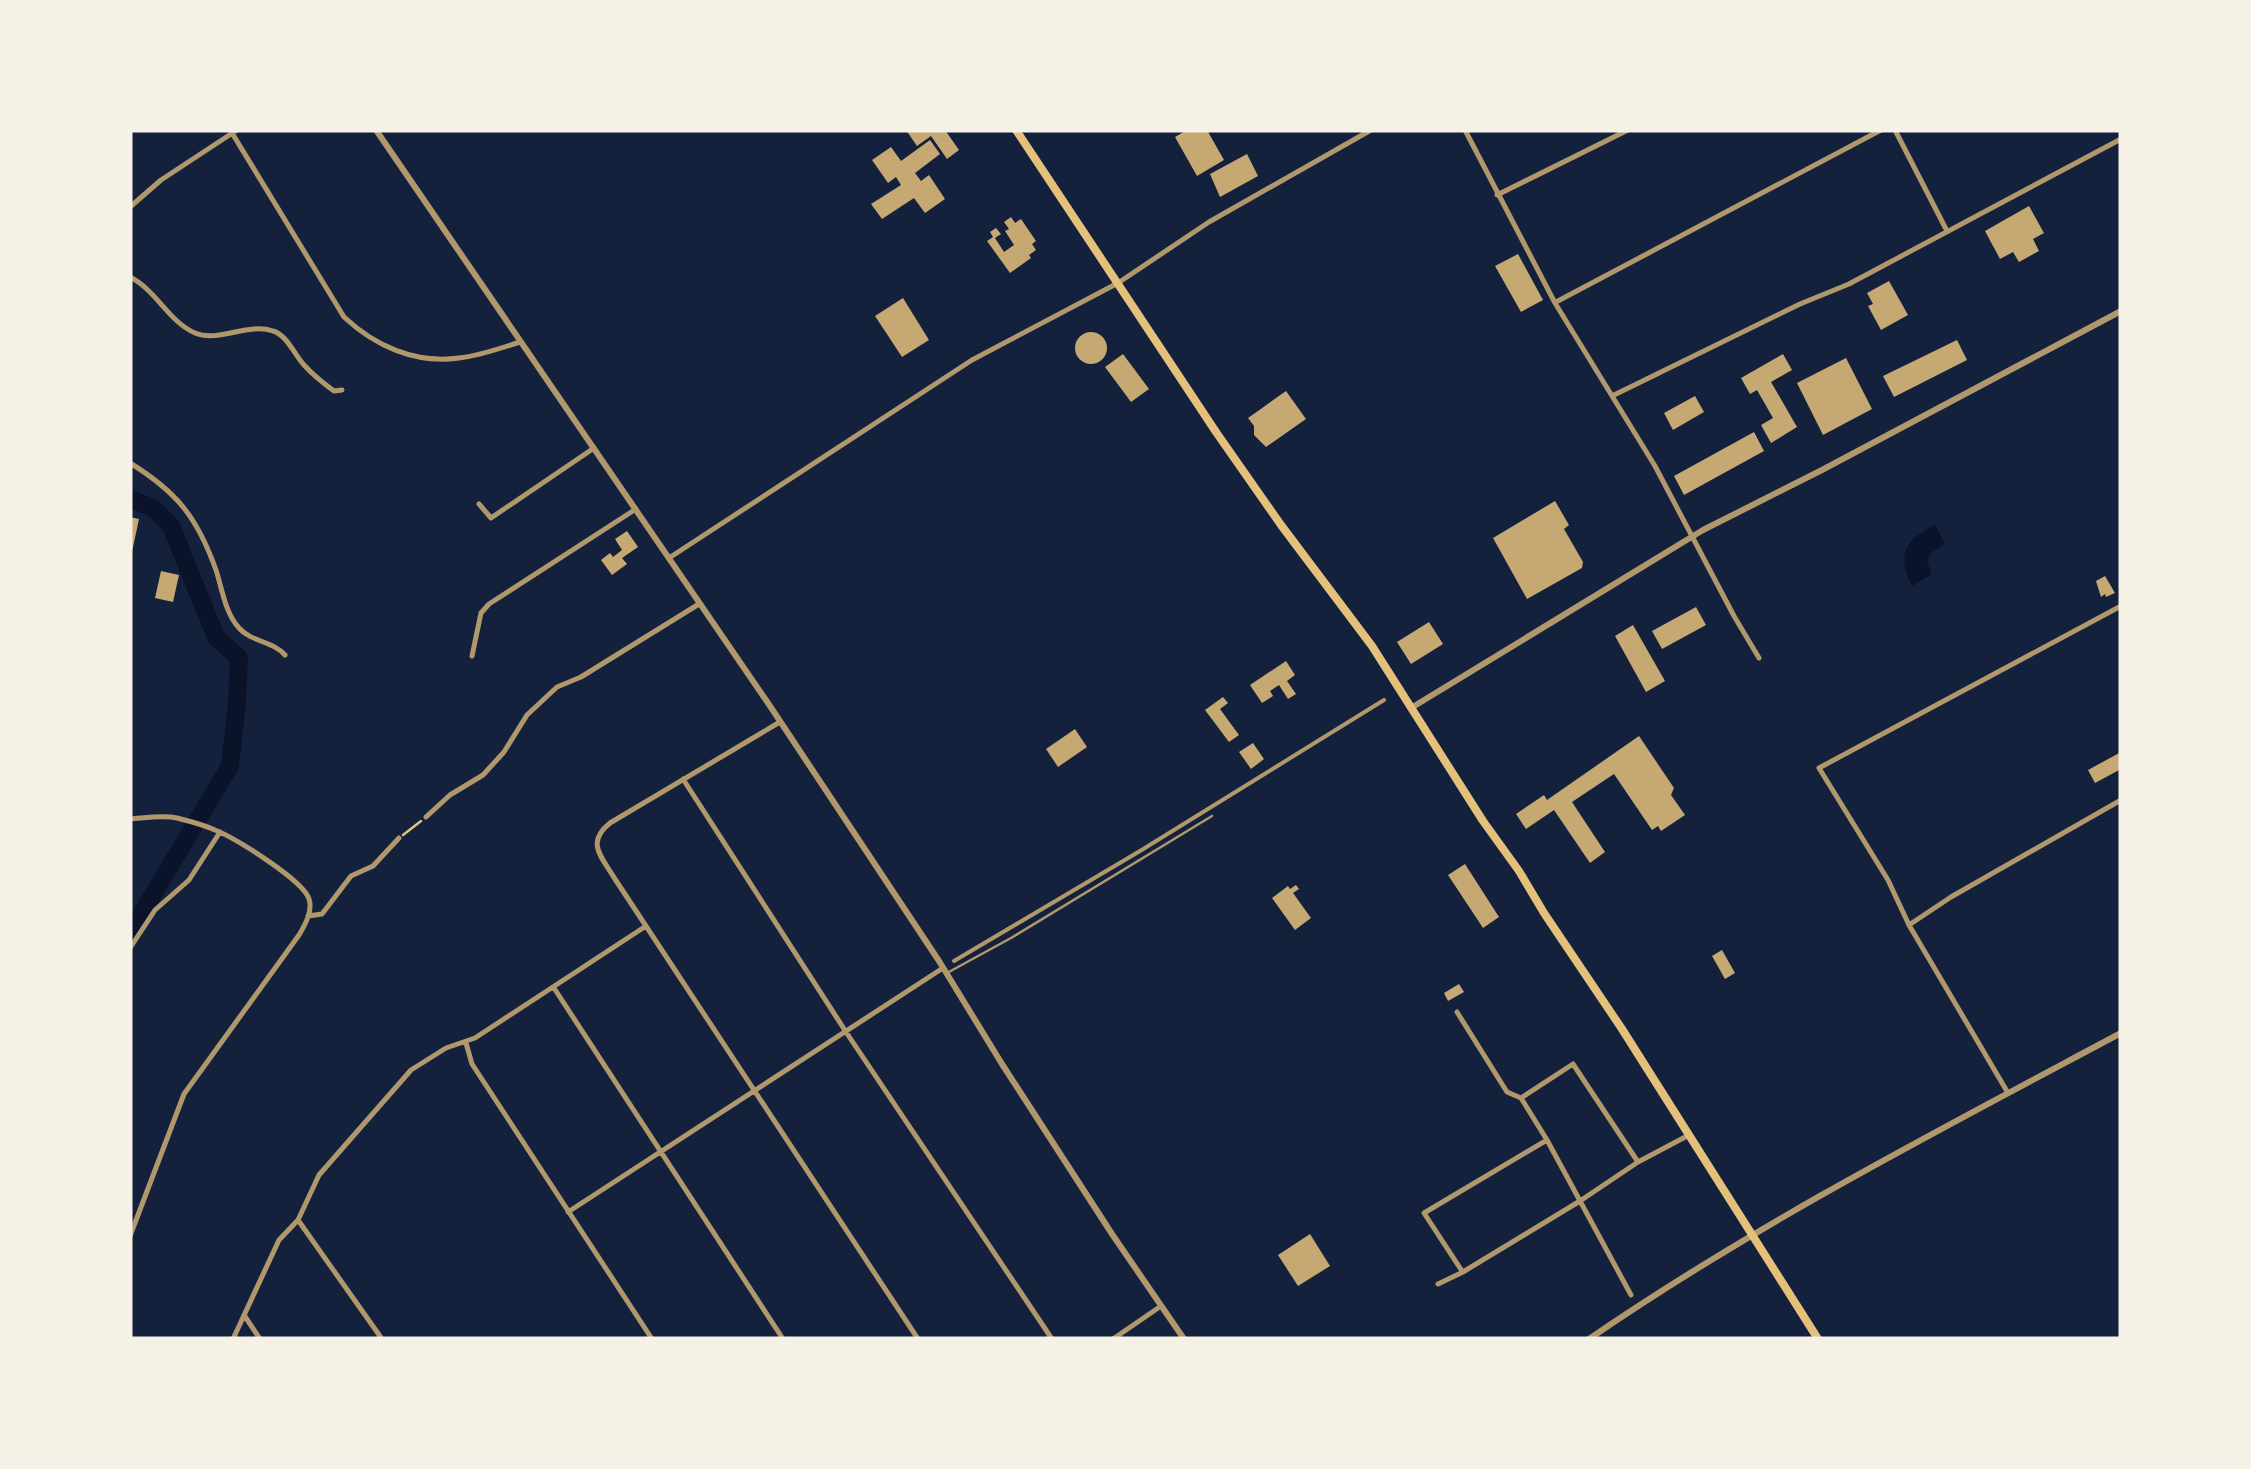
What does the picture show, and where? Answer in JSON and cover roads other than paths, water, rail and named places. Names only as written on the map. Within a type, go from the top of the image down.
[{"type":"main road","points":[[1016,130],[1280,525],[1372,646],[1482,821],[1519,870],[1544,914],[1622,1028],[1818,1339]]},
{"type":"street","points":[[376,130],[780,722],[1184,1339]]},
{"type":"street","points":[[669,558],[972,360],[1118,284],[1210,222],[1371,130]]},
{"type":"street","points":[[1466,130],[1555,302],[1655,466],[1759,658]]},
{"type":"street","points":[[1498,195],[1628,130]]},
{"type":"street","points":[[1555,302],[1880,130]]},
{"type":"street","points":[[1894,130],[1947,231]]},
{"type":"street","points":[[130,206],[234,131],[344,316],[364,336],[409,355],[432,358],[459,358],[520,342]]},
{"type":"street","points":[[1612,396],[1849,284],[2121,139]]},
{"type":"street","points":[[130,278],[198,334],[260,329],[278,332],[302,364],[334,390],[342,390]]},
{"type":"street","points":[[1412,708],[1693,536],[2121,312]]},
{"type":"street","points":[[479,504],[491,518],[594,448]]},
{"type":"street","points":[[130,462],[154,478],[192,516],[239,629],[285,655]]},
{"type":"street","points":[[472,656],[481,613],[489,604],[636,509]]},
{"type":"street","points":[[426,818],[450,794],[483,775],[504,752],[527,715],[557,687],[581,677],[699,604]]},
{"type":"street","points":[[2008,1092],[1820,768],[2121,606]]},
{"type":"street","points":[[954,961],[1384,700]]},
{"type":"street","points":[[780,722],[610,823],[596,839],[598,849],[753,1092],[918,1339]]},
{"type":"street","points":[[683,779],[846,1032],[1052,1339]]},
{"type":"street","points":[[1909,925],[2121,800]]},
{"type":"street","points":[[130,819],[174,818],[212,828],[268,861],[295,882],[311,904],[305,926],[184,1094],[130,1236]]},
{"type":"street","points":[[130,948],[155,910],[188,880],[220,832]]},
{"type":"street","points":[[308,916],[322,914],[351,876],[373,866],[399,838]]},
{"type":"street","points":[[232,1339],[279,1240],[298,1220],[319,1175],[411,1070],[446,1048],[466,1043],[646,926]]},
{"type":"street","points":[[568,1212],[944,971]]},
{"type":"street","points":[[554,988],[783,1339]]},
{"type":"street","points":[[1457,1012],[1507,1092],[1522,1098],[1630,1295]]},
{"type":"street","points":[[1589,1339],[1753,1234],[2121,1033]]},
{"type":"street","points":[[466,1043],[472,1064],[652,1339]]},
{"type":"street","points":[[1522,1098],[1573,1064],[1638,1162]]},
{"type":"street","points":[[1438,1284],[1689,1135]]},
{"type":"street","points":[[1462,1272],[1424,1213],[1547,1140]]},
{"type":"street","points":[[298,1220],[382,1339]]},
{"type":"street","points":[[1113,1339],[1161,1306]]},
{"type":"street","points":[[244,1315],[260,1339]]},
{"type":"lane","points":[[944,971],[1011,938],[1212,816]]},
{"type":"water","points":[[1935,525],[1945,544],[1929,556],[1932,574],[1912,586],[1905,565],[1906,549],[1916,536]]},
{"type":"waterway","points":[[130,499],[153,508],[171,526],[216,637],[239,658],[230,766],[130,933]]}]
